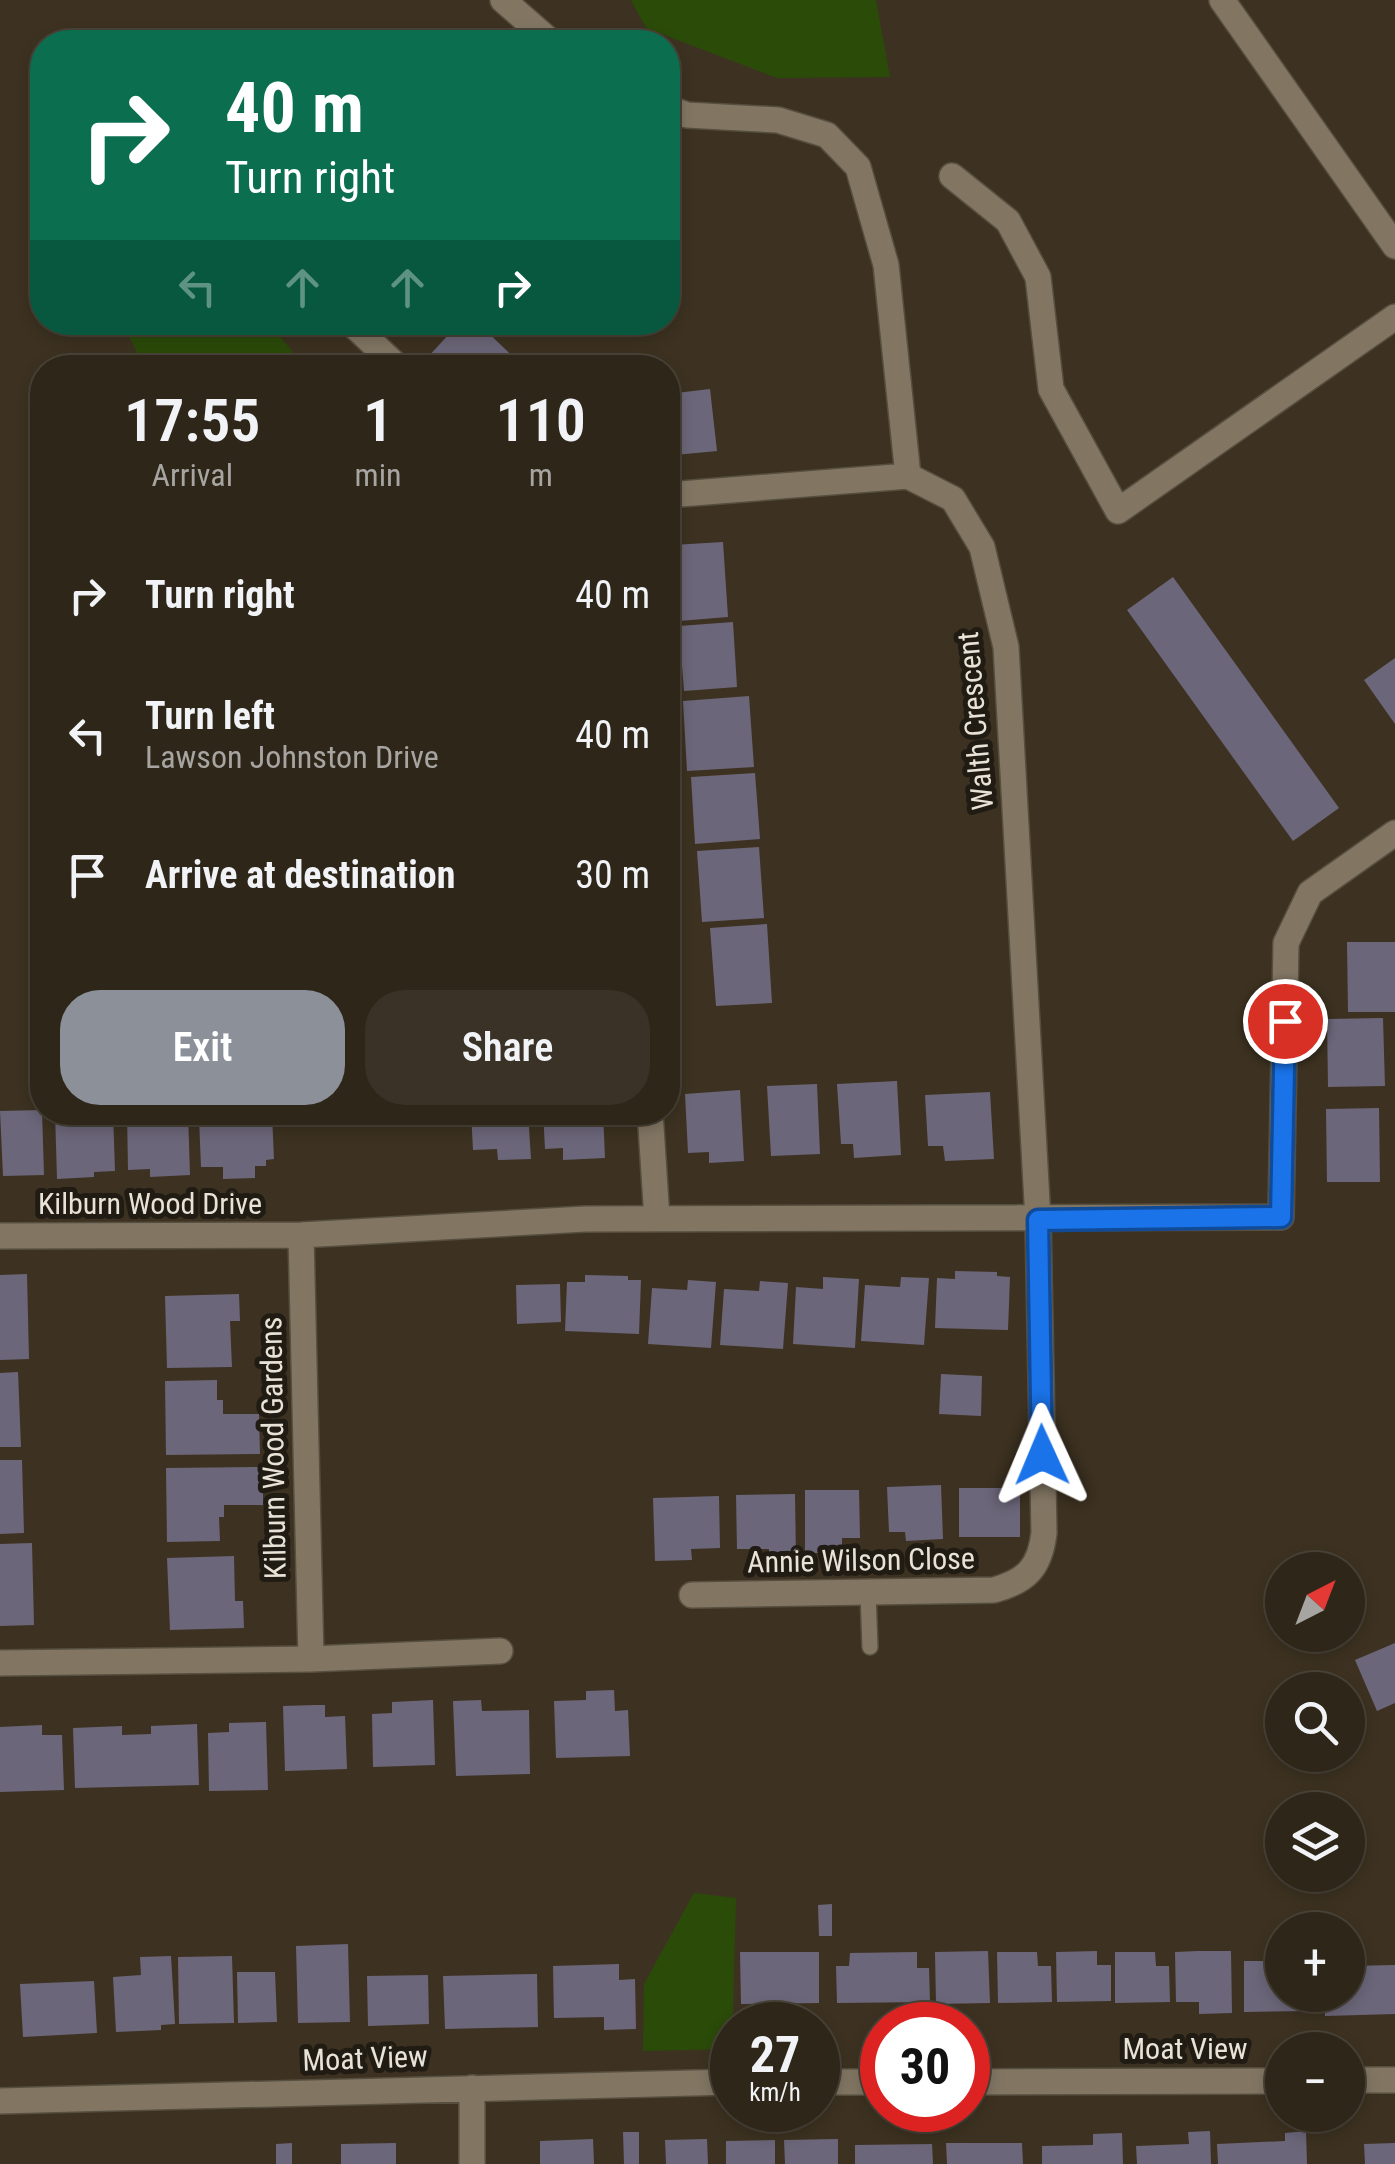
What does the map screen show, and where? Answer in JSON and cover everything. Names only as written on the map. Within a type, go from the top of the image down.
[{"type":"street","points":[[503,0],[537,30]]},
{"type":"street","points":[[1222,0],[1395,246]]},
{"type":"street","points":[[680,113],[778,120],[828,135],[858,166],[886,265],[908,476],[680,495]]},
{"type":"street","points":[[952,176],[1008,221],[1038,277],[1051,389],[1118,510],[1395,317]]},
{"type":"street","points":[[364,335],[385,355]]},
{"type":"street","name":"Walth Crescent","points":[[908,476],[953,498],[982,547],[1006,647],[1038,1220]]},
{"type":"street","name":"Kilburn Wood Drive","points":[[0,1236],[301,1235],[585,1219],[1281,1217],[1286,943],[1310,893],[1395,833]]},
{"type":"street","points":[[651,1125],[657,1219]]},
{"type":"street","name":"Annie Wilson Close","points":[[692,1595],[994,1590],[1031,1573],[1042,1557],[1038,1220]]},
{"type":"street","name":"Kilburn Wood Gardens","points":[[301,1235],[311,1658]]},
{"type":"street","points":[[0,1662],[500,1651]]},
{"type":"street","points":[[1365,2080],[1395,2080]]},
{"type":"street","name":"Moat View","points":[[990,2082],[1265,2081]]},
{"type":"street","name":"Moat View","points":[[0,2101],[710,2083]]},
{"type":"street","points":[[472,2088],[472,2164]]},
{"type":"lane","points":[[868,1593],[870,1647]]},
{"type":"green space","points":[[631,0],[876,0],[890,77],[777,78],[680,41],[680,30],[646,28]]},
{"type":"green space","points":[[129,335],[279,335],[295,355],[138,355]]},
{"type":"green space","points":[[694,1893],[736,1898],[733,2002],[710,2002],[710,2049],[643,2051],[644,1984]]},
{"type":"building","points":[[448,335],[491,335],[511,355],[430,355]]},
{"type":"building","points":[[710,389],[717,451],[680,455],[680,393]]},
{"type":"building","points":[[723,542],[728,617],[680,621],[680,545]]},
{"type":"building","points":[[1173,577],[1339,808],[1293,841],[1127,610]]},
{"type":"building","points":[[733,622],[737,687],[684,691],[680,626]]},
{"type":"building","points":[[1395,658],[1395,724],[1364,680]]},
{"type":"building","points":[[749,696],[754,767],[687,771],[683,701]]},
{"type":"building","points":[[755,773],[760,839],[695,844],[691,777]]},
{"type":"building","points":[[759,847],[764,918],[702,922],[697,851]]},
{"type":"building","points":[[767,924],[772,1003],[716,1006],[710,928]]},
{"type":"building","points":[[1347,942],[1395,942],[1395,1012],[1348,1012]]},
{"type":"building","points":[[1383,1018],[1385,1086],[1328,1087],[1327,1019]]},
{"type":"building","points":[[897,1081],[901,1155],[854,1158],[853,1144],[841,1144],[837,1084]]},
{"type":"building","points":[[817,1084],[820,1154],[771,1156],[767,1086]]},
{"type":"building","points":[[740,1090],[744,1161],[709,1163],[709,1152],[688,1153],[685,1094]]},
{"type":"building","points":[[990,1092],[994,1159],[945,1161],[943,1146],[928,1146],[925,1095]]},
{"type":"building","points":[[1379,1108],[1380,1182],[1327,1182],[1326,1109]]},
{"type":"building","points":[[30,1110],[30,1125],[42,1125],[44,1175],[3,1176],[0,1111]]},
{"type":"building","points":[[55,1125],[113,1125],[115,1171],[94,1172],[94,1177],[57,1179]]},
{"type":"building","points":[[127,1125],[188,1125],[190,1175],[150,1177],[150,1169],[128,1170]]},
{"type":"building","points":[[199,1125],[272,1125],[274,1159],[266,1160],[266,1166],[255,1166],[255,1178],[223,1179],[223,1167],[201,1167]]},
{"type":"building","points":[[472,1125],[529,1125],[531,1159],[498,1160],[497,1149],[473,1150]]},
{"type":"building","points":[[544,1125],[604,1125],[605,1158],[563,1160],[563,1148],[545,1149]]},
{"type":"building","points":[[955,1271],[997,1272],[997,1276],[1010,1277],[1008,1330],[935,1328],[937,1278],[955,1279]]},
{"type":"building","points":[[27,1274],[29,1359],[0,1360],[0,1275]]},
{"type":"building","points":[[585,1275],[641,1280],[639,1334],[565,1331],[567,1282],[585,1282]]},
{"type":"building","points":[[823,1277],[859,1279],[855,1348],[793,1344],[796,1287],[823,1289]]},
{"type":"building","points":[[901,1277],[929,1278],[924,1345],[861,1341],[865,1285],[900,1287]]},
{"type":"building","points":[[688,1280],[716,1282],[711,1348],[648,1344],[652,1288],[687,1290]]},
{"type":"building","points":[[760,1281],[788,1283],[783,1349],[720,1345],[724,1289],[759,1291]]},
{"type":"building","points":[[560,1284],[561,1322],[517,1324],[516,1285]]},
{"type":"building","points":[[239,1294],[240,1321],[230,1321],[232,1367],[167,1368],[165,1296]]},
{"type":"building","points":[[18,1372],[21,1447],[0,1447],[0,1373]]},
{"type":"building","points":[[941,1374],[982,1376],[981,1416],[939,1414]]},
{"type":"building","points":[[217,1380],[217,1400],[223,1400],[223,1414],[259,1414],[260,1454],[166,1455],[165,1381]]},
{"type":"building","points":[[0,1460],[22,1460],[24,1533],[0,1534]]},
{"type":"building","points":[[263,1467],[263,1505],[224,1505],[224,1517],[219,1517],[220,1541],[167,1542],[166,1468]]},
{"type":"building","points":[[941,1485],[943,1539],[906,1541],[905,1532],[889,1532],[887,1487]]},
{"type":"building","points":[[959,1488],[1020,1488],[1020,1537],[959,1537]]},
{"type":"building","points":[[805,1490],[859,1490],[860,1538],[842,1538],[842,1553],[805,1553]]},
{"type":"building","points":[[795,1494],[796,1559],[769,1559],[769,1549],[737,1549],[736,1495]]},
{"type":"building","points":[[719,1496],[720,1548],[691,1549],[692,1560],[655,1561],[653,1498]]},
{"type":"building","points":[[32,1543],[34,1625],[0,1626],[0,1544]]},
{"type":"building","points":[[234,1556],[235,1601],[243,1601],[244,1628],[170,1630],[167,1558]]},
{"type":"building","points":[[1395,1643],[1395,1703],[1377,1711],[1365,1683],[1365,1672],[1360,1672],[1355,1660]]},
{"type":"building","points":[[614,1690],[615,1711],[628,1710],[630,1756],[556,1758],[554,1701],[586,1700],[586,1691]]},
{"type":"building","points":[[433,1700],[435,1765],[373,1767],[372,1714],[392,1713],[392,1702]]},
{"type":"building","points":[[481,1700],[482,1711],[529,1710],[530,1774],[456,1776],[453,1701]]},
{"type":"building","points":[[325,1705],[325,1717],[345,1716],[347,1769],[285,1771],[283,1706]]},
{"type":"building","points":[[266,1722],[268,1790],[209,1791],[208,1733],[229,1732],[229,1723]]},
{"type":"building","points":[[197,1724],[199,1785],[75,1788],[73,1728],[122,1726],[122,1735],[151,1734],[151,1726]]},
{"type":"building","points":[[42,1725],[42,1735],[62,1735],[64,1790],[0,1792],[0,1727]]},
{"type":"building","points":[[832,1904],[832,1936],[819,1936],[818,1905]]},
{"type":"building","points":[[348,1944],[350,2022],[298,2023],[296,1946]]},
{"type":"building","points":[[988,1951],[990,2002],[936,2002],[935,1952]]},
{"type":"building","points":[[1097,1951],[1097,1965],[1111,1965],[1111,2001],[1057,2002],[1056,1952]]},
{"type":"building","points":[[1231,1951],[1232,2013],[1199,2014],[1199,2002],[1176,2002],[1175,1952]]},
{"type":"building","points":[[740,1952],[819,1952],[819,2002],[741,2002]]},
{"type":"building","points":[[917,1952],[917,1968],[929,1968],[930,2002],[837,2002],[836,1966],[849,1966],[850,1953]]},
{"type":"building","points":[[997,1952],[1037,1952],[1038,1966],[1051,1966],[1052,2002],[998,2003]]},
{"type":"building","points":[[1115,1952],[1155,1952],[1156,1966],[1169,1966],[1170,2002],[1115,2003]]},
{"type":"building","points":[[171,1956],[175,2024],[161,2025],[161,2030],[116,2032],[113,1977],[141,1975],[140,1957]]},
{"type":"building","points":[[232,1956],[234,2023],[179,2024],[178,1957]]},
{"type":"building","points":[[1244,1961],[1265,1961],[1265,2012],[1244,2012]]},
{"type":"building","points":[[619,1964],[619,1980],[635,1979],[636,2029],[604,2030],[604,2017],[554,2018],[553,1966]]},
{"type":"building","points":[[1395,1965],[1395,2014],[1325,2016],[1325,2012],[1365,2012],[1365,1966]]},
{"type":"building","points":[[237,1972],[275,1972],[277,2022],[238,2023]]},
{"type":"building","points":[[537,1974],[538,2027],[445,2029],[443,1976]]},
{"type":"building","points":[[428,1975],[429,2024],[368,2026],[367,1976]]},
{"type":"building","points":[[94,1981],[97,2033],[23,2037],[20,1984]]},
{"type":"building","points":[[1210,2131],[1211,2164],[1137,2164],[1136,2146],[1189,2144],[1188,2132]]},
{"type":"building","points":[[623,2132],[639,2132],[639,2164],[624,2164]]},
{"type":"building","points":[[1306,2132],[1307,2164],[1218,2164],[1217,2144],[1285,2141],[1285,2133]]},
{"type":"building","points":[[1122,2133],[1123,2164],[1042,2164],[1042,2146],[1093,2145],[1093,2134]]},
{"type":"building","points":[[593,2139],[594,2164],[540,2164],[540,2141]]},
{"type":"building","points":[[707,2139],[708,2164],[666,2164],[665,2140]]},
{"type":"building","points":[[838,2139],[838,2164],[785,2164],[784,2140]]},
{"type":"building","points":[[775,2140],[775,2164],[726,2164],[726,2141]]},
{"type":"building","points":[[292,2143],[292,2164],[276,2164],[276,2144]]},
{"type":"building","points":[[396,2143],[396,2164],[341,2164],[341,2144]]},
{"type":"building","points":[[946,2143],[1022,2143],[1023,2164],[947,2164]]},
{"type":"building","points":[[1395,2143],[1395,2164],[1365,2164],[1364,2144]]},
{"type":"building","points":[[932,2144],[933,2164],[855,2164],[855,2145]]},
{"type":"route","points":[[1042,1455],[1038,1220],[1281,1217],[1285,1021]]}]
